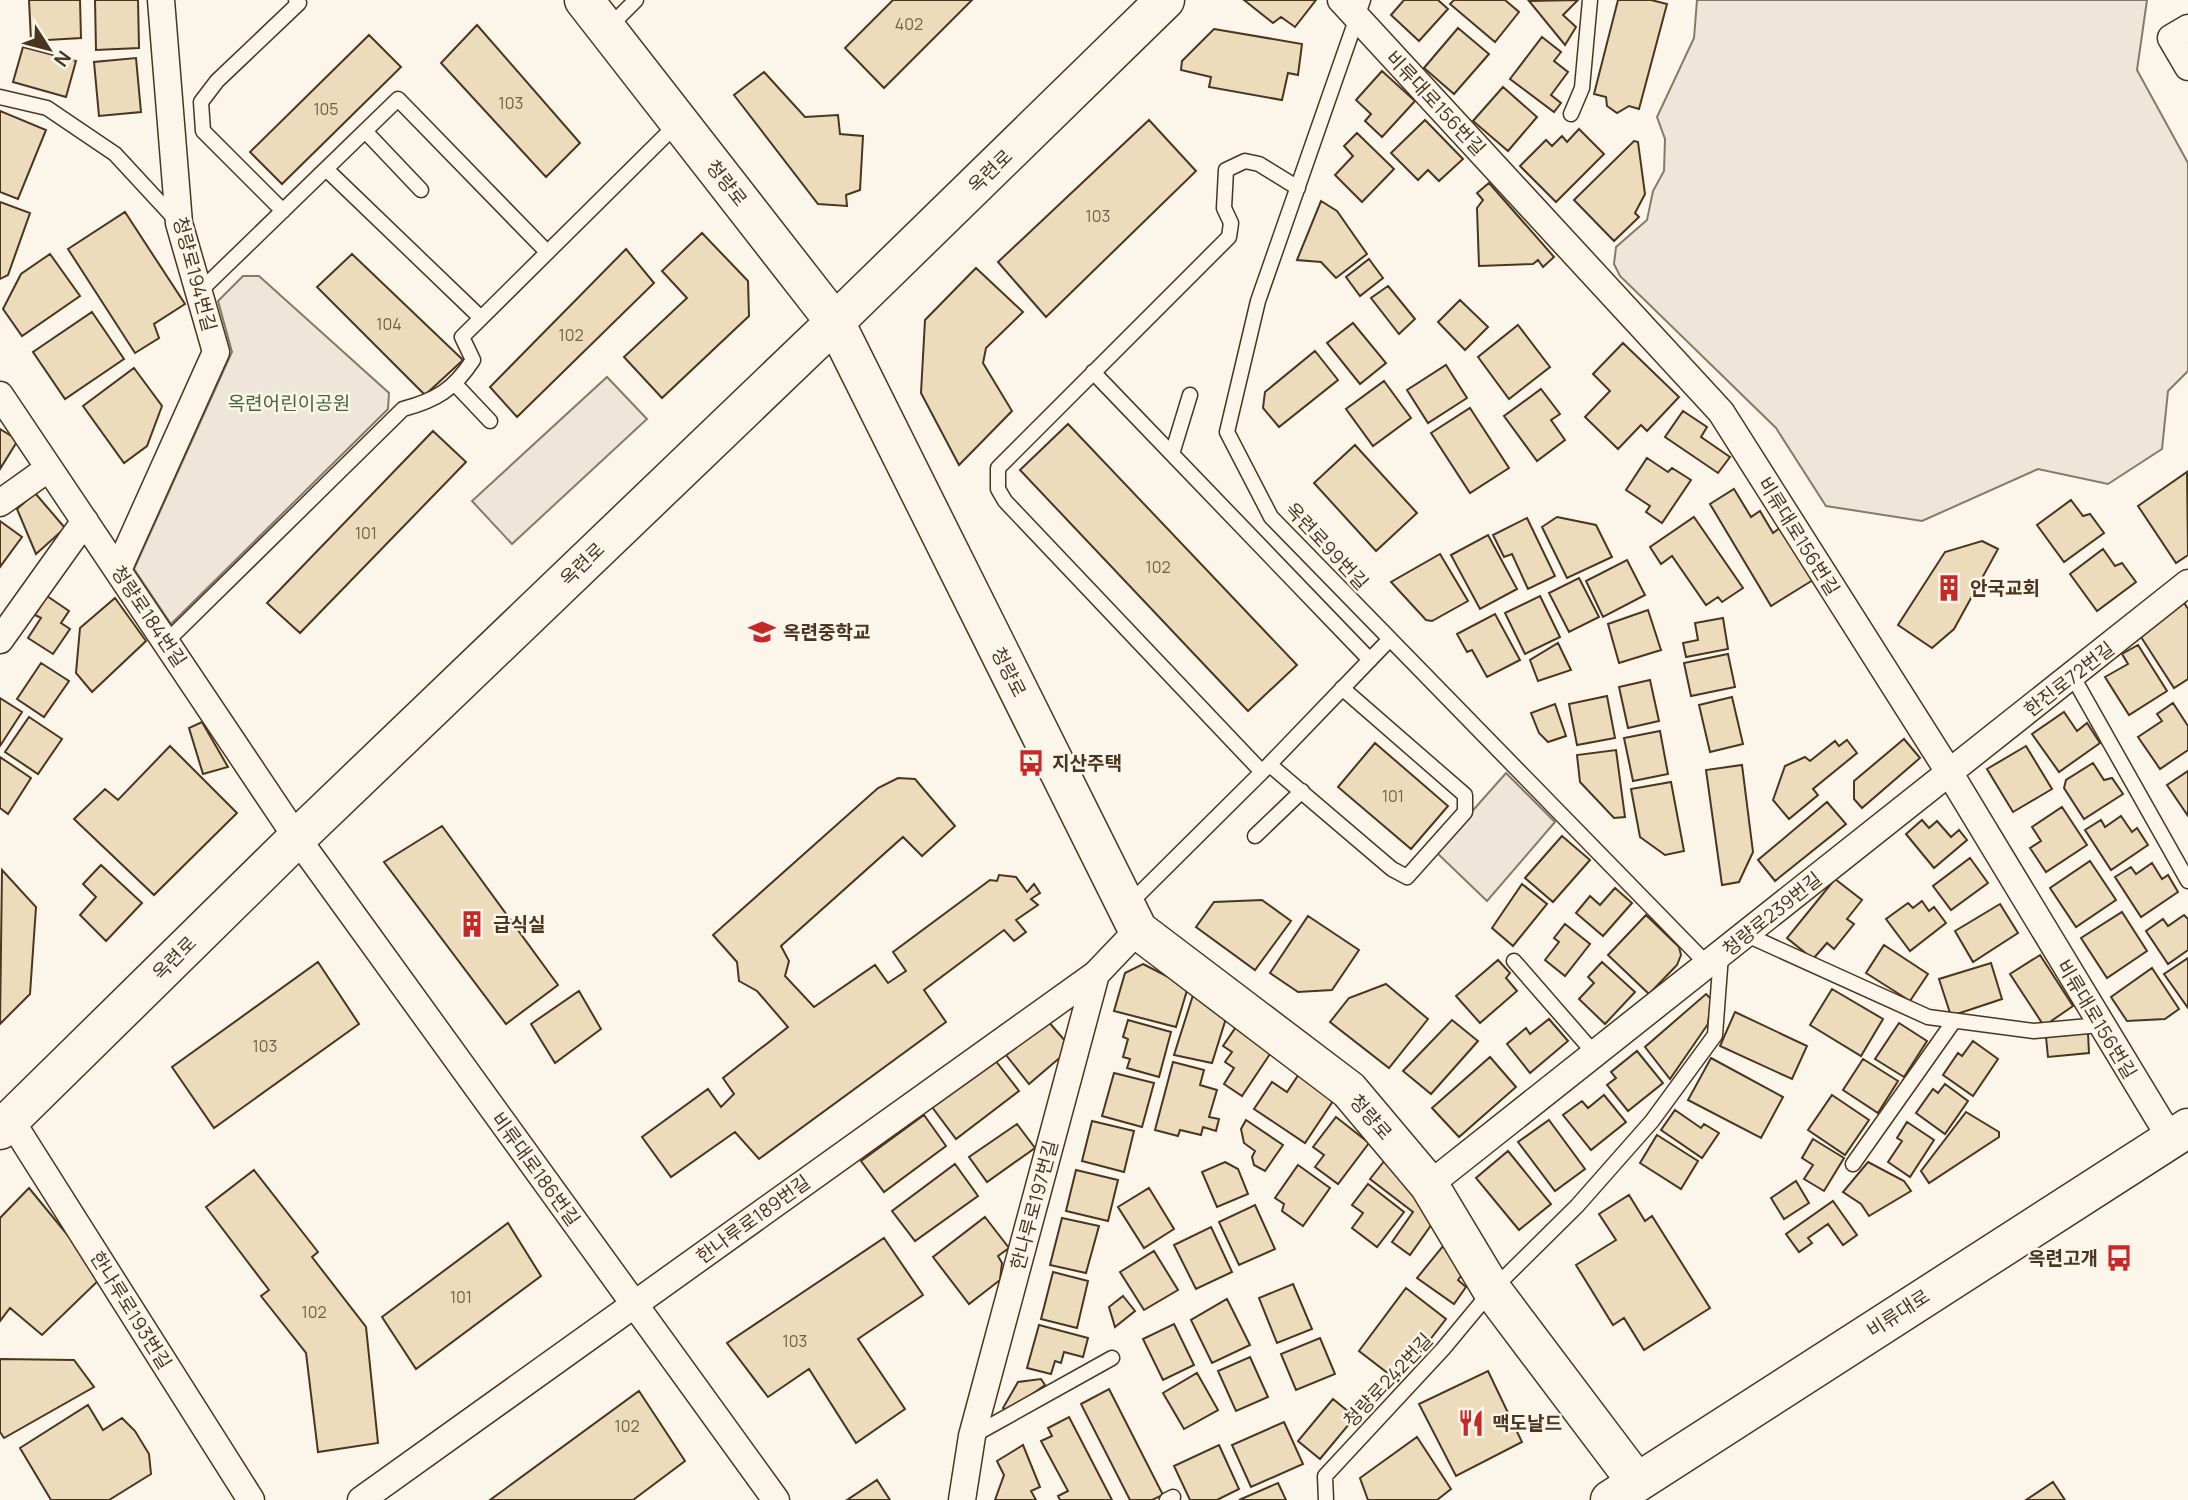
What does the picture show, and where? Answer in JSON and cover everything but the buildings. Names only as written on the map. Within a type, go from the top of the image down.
[{"type":"street","name":"청량로194번길","points":[[118,570],[216,352],[179,223],[161,0]]},
{"type":"street","name":"청량로","points":[[584,0],[835,322],[1132,918],[1349,1090],[1429,1185],[1492,1290],[1623,1490]]},
{"type":"street","name":"옥련로","points":[[5,1125],[297,838],[835,322],[1165,0]]},
{"type":"street","name":"비류대로156번길","points":[[1354,6],[1721,412],[1949,772],[2100,1025],[2179,1133]]},
{"type":"street","points":[[2180,33],[2188,67]]},
{"type":"street","name":"청량로184번길","points":[[0,395],[297,838]]},
{"type":"street","points":[[0,503],[49,468]]},
{"type":"street","points":[[0,639],[85,521]]},
{"type":"street","name":"한진로72번길","points":[[1949,772],[2073,677],[2188,583]]},
{"type":"street","name":"청량로239번길","points":[[1429,1185],[1714,960],[1750,936],[1949,772]]},
{"type":"street","name":"비류대로186번길","points":[[297,838],[776,1500]]},
{"type":"street","name":"한나루로189번길","points":[[360,1500],[1096,974],[1132,918]]},
{"type":"street","name":"한나루로197번길","points":[[962,1500],[972,1436],[1096,974]]},
{"type":"street","name":"한나루로193번길","points":[[5,1125],[251,1500]]},
{"type":"street","name":"비류대로","points":[[1623,1490],[2179,1133]]},
{"type":"lane","points":[[283,211],[203,131],[201,102],[217,81],[299,3],[296,0]]},
{"type":"lane","points":[[607,29],[636,0]]},
{"type":"lane","points":[[1571,114],[1582,88],[1590,0]]},
{"type":"lane","name":"옥련로99번길","points":[[1354,6],[1298,188],[1258,301],[1227,432],[1271,517],[1390,639],[1714,960]]},
{"type":"lane","points":[[0,97],[47,108],[115,154],[179,223]]},
{"type":"lane","points":[[199,292],[398,99],[547,252]]},
{"type":"lane","points":[[166,642],[403,410],[422,404],[456,385],[474,360],[462,337],[679,122]]},
{"type":"lane","points":[[365,131],[421,190]]},
{"type":"lane","points":[[1298,188],[1259,164],[1245,161],[1226,170],[1224,208],[1231,223],[1229,237],[998,468],[998,489],[1005,501],[1266,768],[1302,791],[1392,869],[1407,877],[1465,812],[1465,795],[1342,688]]},
{"type":"lane","points":[[326,169],[481,318]]},
{"type":"lane","points":[[1093,372],[1370,660]]},
{"type":"lane","points":[[456,385],[491,421]]},
{"type":"lane","points":[[1172,454],[1191,395]]},
{"type":"lane","points":[[1132,918],[1266,768],[1390,639]]},
{"type":"lane","points":[[2073,677],[2188,881]]},
{"type":"lane","points":[[1255,836],[1302,791]]},
{"type":"lane","name":"청량로239번길","points":[[1750,936],[1928,1017],[2034,1031],[2100,1025]]},
{"type":"lane","points":[[1492,1290],[1577,1206],[1652,1121],[1715,1035],[1714,960]]},
{"type":"lane","points":[[1514,961],[1595,1054]]},
{"type":"lane","points":[[1853,1164],[1954,1021]]},
{"type":"lane","name":"청량로242번길","points":[[1326,1500],[1325,1476],[1443,1349],[1492,1290]]},
{"type":"lane","points":[[972,1436],[1112,1358]]},
{"type":"green space","points":[[1697,0],[2147,0],[2137,70],[2188,163],[2188,371],[2168,391],[2162,449],[2108,484],[2038,469],[1922,521],[1826,506],[1776,428],[1620,276],[1614,264],[1616,247],[1647,220],[1653,191],[1664,171],[1665,139],[1657,117],[1694,38]]},
{"type":"green space","name":"옥련어린이공원","points":[[243,276],[259,276],[389,393],[388,409],[171,624],[134,569],[232,352],[218,301]]},
{"type":"green space","points":[[607,377],[647,419],[512,544],[472,501]]},
{"type":"green space","points":[[1506,773],[1555,822],[1487,901],[1436,852]]},
{"type":"place","name":"안국교회","points":[[1949,588]]},
{"type":"place","name":"옥련중학교","points":[[762,632]]},
{"type":"place","name":"지산주택","points":[[1031,763]]},
{"type":"place","name":"급식실","points":[[472,924]]},
{"type":"place","name":"옥련고개","points":[[2119,1258]]},
{"type":"place","name":"맥도날드","points":[[1471,1423]]}]
